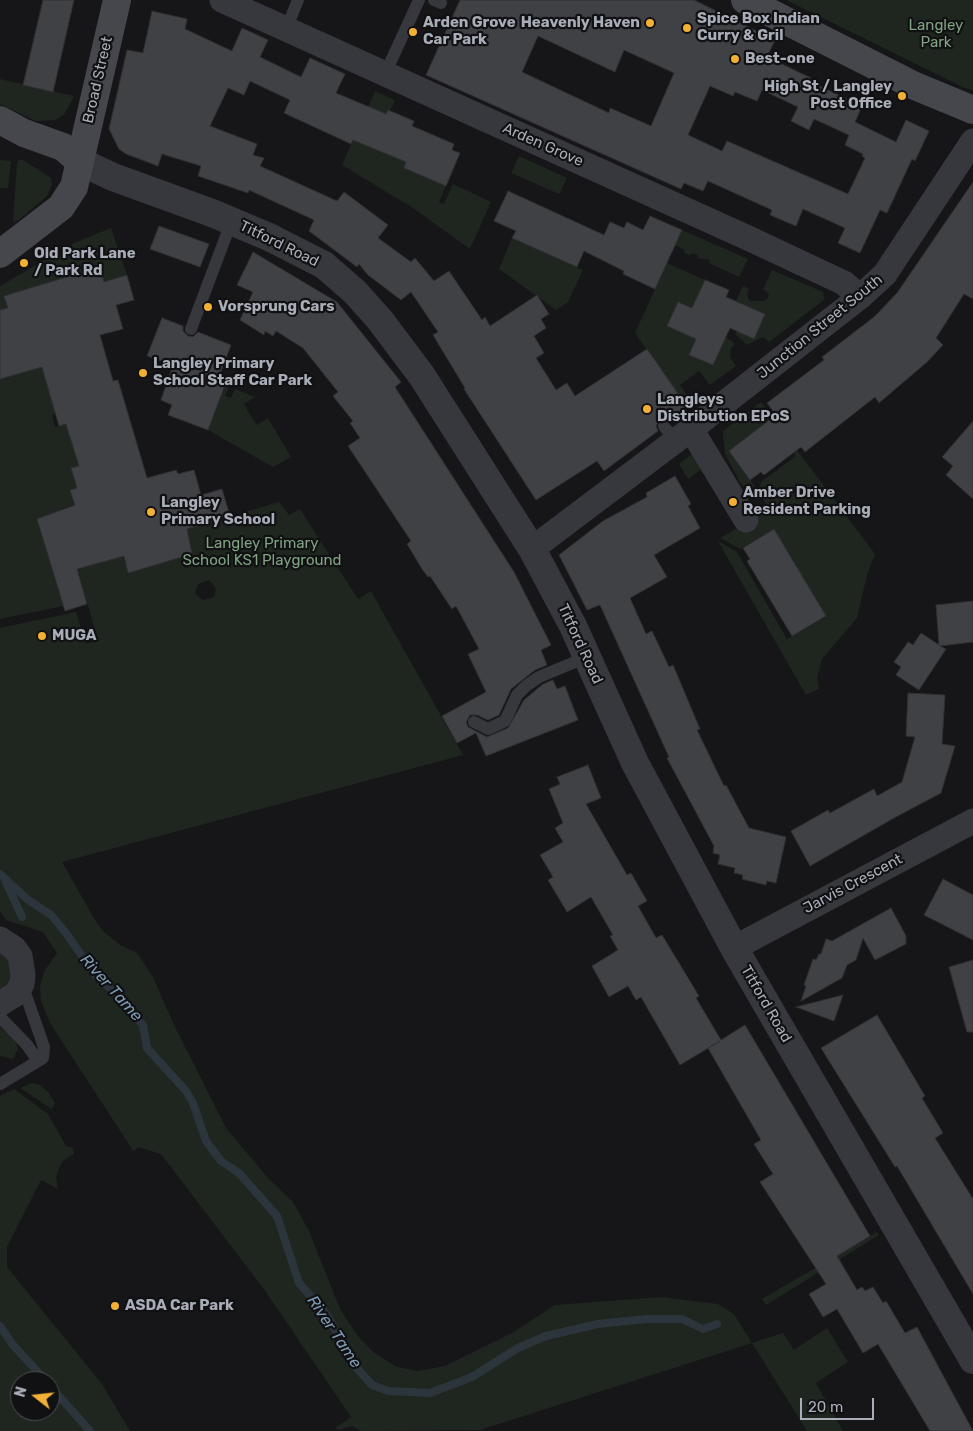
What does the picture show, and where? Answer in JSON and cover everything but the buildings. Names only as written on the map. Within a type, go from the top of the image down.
[{"type":"main road","name":"Broad Street","points":[[0,254],[61,207],[74,187],[78,160],[117,0]]},
{"type":"main road","points":[[745,0],[915,86],[973,110]]},
{"type":"main road","name":"Titford Road","points":[[0,120],[24,133],[63,147],[78,160]]},
{"type":"street","name":"Arden Grove","points":[[222,0],[249,6],[286,29],[836,279],[860,297]]},
{"type":"street","name":"Junction Street South","points":[[532,549],[677,432],[860,297],[885,274],[973,142]]},
{"type":"street","name":"Titford Road","points":[[78,160],[113,177],[232,220],[278,240],[324,265],[355,292],[422,376],[532,549],[573,626],[635,763],[734,948],[973,1360]]},
{"type":"street","points":[[677,432],[746,520]]},
{"type":"street","name":"Jarvis Crescent","points":[[734,948],[973,821]]},
{"type":"street","points":[[0,940],[14,948],[20,956],[23,965],[22,984],[16,994],[0,1004]]},
{"type":"lane","points":[[286,29],[298,0]]},
{"type":"lane","points":[[385,74],[418,0]]},
{"type":"lane","points":[[191,329],[232,220]]},
{"type":"lane","points":[[474,722],[488,729],[505,721],[518,695],[526,686],[539,677],[587,657]]},
{"type":"lane","points":[[0,1084],[42,1058],[44,1047],[22,984]]},
{"type":"lane","points":[[0,1017],[27,1045],[38,1061]]},
{"type":"lane","points":[[0,1072],[13,1077]]},
{"type":"green space","name":"Langley Park","points":[[786,0],[973,0],[973,90],[965,88]]},
{"type":"green space","points":[[0,79],[74,96],[64,115],[55,120],[36,121],[0,104]]},
{"type":"green space","points":[[375,91],[395,100],[390,111],[388,110],[363,144],[406,162],[404,168],[446,186],[439,202],[444,204],[453,184],[491,202],[470,249],[413,208],[342,165]]},
{"type":"green space","points":[[519,156],[567,178],[559,194],[511,173]]},
{"type":"green space","points":[[0,160],[11,161],[8,188],[0,188]]},
{"type":"green space","points":[[19,160],[23,160],[51,178],[52,184],[47,196],[19,220],[13,222],[17,163]]},
{"type":"green space","points":[[111,228],[127,275],[104,282],[100,268],[4,296],[8,308],[0,310],[0,286],[74,243]]},
{"type":"green space","points":[[682,230],[748,259],[739,277],[709,263],[710,260],[697,258],[698,255],[692,253],[690,255],[684,253],[685,250],[675,245]]},
{"type":"green space","points":[[512,238],[583,270],[568,302],[556,310],[499,269]]},
{"type":"green space","points":[[667,263],[705,280],[692,308],[678,302],[667,326],[696,339],[689,355],[713,365],[726,337],[735,344],[731,348],[730,357],[736,366],[710,385],[699,371],[680,385],[693,405],[688,408],[635,333]]},
{"type":"green space","points":[[772,270],[823,292],[824,300],[769,342],[763,337],[747,345],[735,334],[765,314],[736,301],[743,286],[749,289],[747,295],[750,301],[765,301],[769,294],[763,289]]},
{"type":"green space","points":[[42,359],[55,413],[52,415],[55,427],[67,424],[79,466],[71,468],[77,488],[71,490],[80,503],[61,509],[63,515],[37,519],[63,606],[0,619],[0,369]]},
{"type":"green space","points":[[225,385],[229,387],[225,396],[231,398],[235,389],[255,397],[244,404],[250,415],[257,425],[268,418],[291,457],[273,467],[208,430]]},
{"type":"green space","points":[[761,402],[875,554],[867,575],[857,618],[822,659],[817,678],[819,689],[806,695],[718,541],[737,552],[787,639],[826,617],[774,529],[740,549],[720,538],[769,510],[759,492],[761,482],[796,456],[769,421],[729,451],[756,488],[744,487],[740,482],[725,454],[723,431]]},
{"type":"green space","points":[[696,451],[706,466],[688,479],[679,464]]},
{"type":"green space","name":"Langley Primary School KS1 Playground","points":[[279,502],[289,515],[300,509],[358,599],[371,591],[463,755],[62,862],[103,931],[120,945],[137,953],[153,977],[174,1025],[226,1128],[269,1179],[293,1202],[308,1229],[340,1309],[357,1335],[373,1352],[397,1367],[418,1371],[445,1366],[512,1333],[555,1305],[661,1297],[718,1304],[734,1314],[752,1343],[480,1430],[361,1431],[352,1426],[339,1430],[335,1428],[351,1417],[266,1292],[161,1154],[138,1147],[134,1152],[50,1023],[41,1001],[40,985],[45,970],[57,953],[43,932],[6,920],[0,911],[0,628],[76,612],[86,644],[98,640],[79,574],[73,571],[123,555],[128,572],[189,536],[187,529]],"holes":[[[209,580],[216,588],[214,597],[202,600],[195,593],[198,584]]]},
{"type":"green space","points":[[0,946],[12,958],[10,982],[0,992]]},
{"type":"green space","points":[[0,1027],[15,1041],[18,1049],[13,1059],[0,1056]]},
{"type":"green space","points":[[32,1083],[40,1085],[48,1092],[55,1103],[52,1109],[20,1088]]},
{"type":"green space","points":[[14,1089],[48,1114],[66,1146],[73,1148],[74,1154],[63,1161],[59,1168],[56,1177],[58,1189],[41,1180],[7,1247],[7,1267],[102,1384],[130,1431],[0,1431],[0,1096]]},
{"type":"green space","points":[[877,1232],[879,1235],[766,1305],[762,1299]]},
{"type":"green space","points":[[827,1328],[848,1362],[816,1383],[843,1431],[807,1431],[752,1343],[783,1333],[794,1350]]},
{"type":"waterway","name":"River Tame","points":[[0,874],[27,899],[51,915],[96,976],[126,1002],[143,1025],[147,1048],[186,1091],[193,1103],[206,1141],[221,1161],[239,1173],[277,1216],[299,1283],[327,1315],[354,1365],[372,1385],[388,1391],[430,1393],[472,1377],[518,1348],[546,1336],[598,1324],[646,1319],[682,1319],[703,1329],[717,1324]]},
{"type":"waterway","points":[[6,882],[22,917]]},
{"type":"waterway","points":[[0,1326],[13,1345],[37,1371]]},
{"type":"waterway","points":[[60,1397],[90,1431]]},
{"type":"place","name":"Heavenly Haven","points":[[650,23]]},
{"type":"place","name":"Spice Box Indian Curry & Gril","points":[[687,28]]},
{"type":"place","name":"Arden Grove Car Park","points":[[413,32]]},
{"type":"place","name":"Best-one","points":[[735,59]]},
{"type":"place","name":"High St / Langley Post Office","points":[[902,96]]},
{"type":"place","name":"Old Park Lane / Park Rd","points":[[24,263]]},
{"type":"place","name":"Vorsprung Cars","points":[[208,307]]},
{"type":"place","name":"Langley Primary School Staff Car Park","points":[[143,373]]},
{"type":"place","name":"Langleys Distribution EPoS","points":[[647,409]]},
{"type":"place","name":"Amber Drive Resident Parking","points":[[733,502]]},
{"type":"place","name":"Langley Primary School","points":[[151,512]]},
{"type":"place","name":"MUGA","points":[[42,636]]},
{"type":"place","name":"ASDA Car Park","points":[[115,1306]]}]
